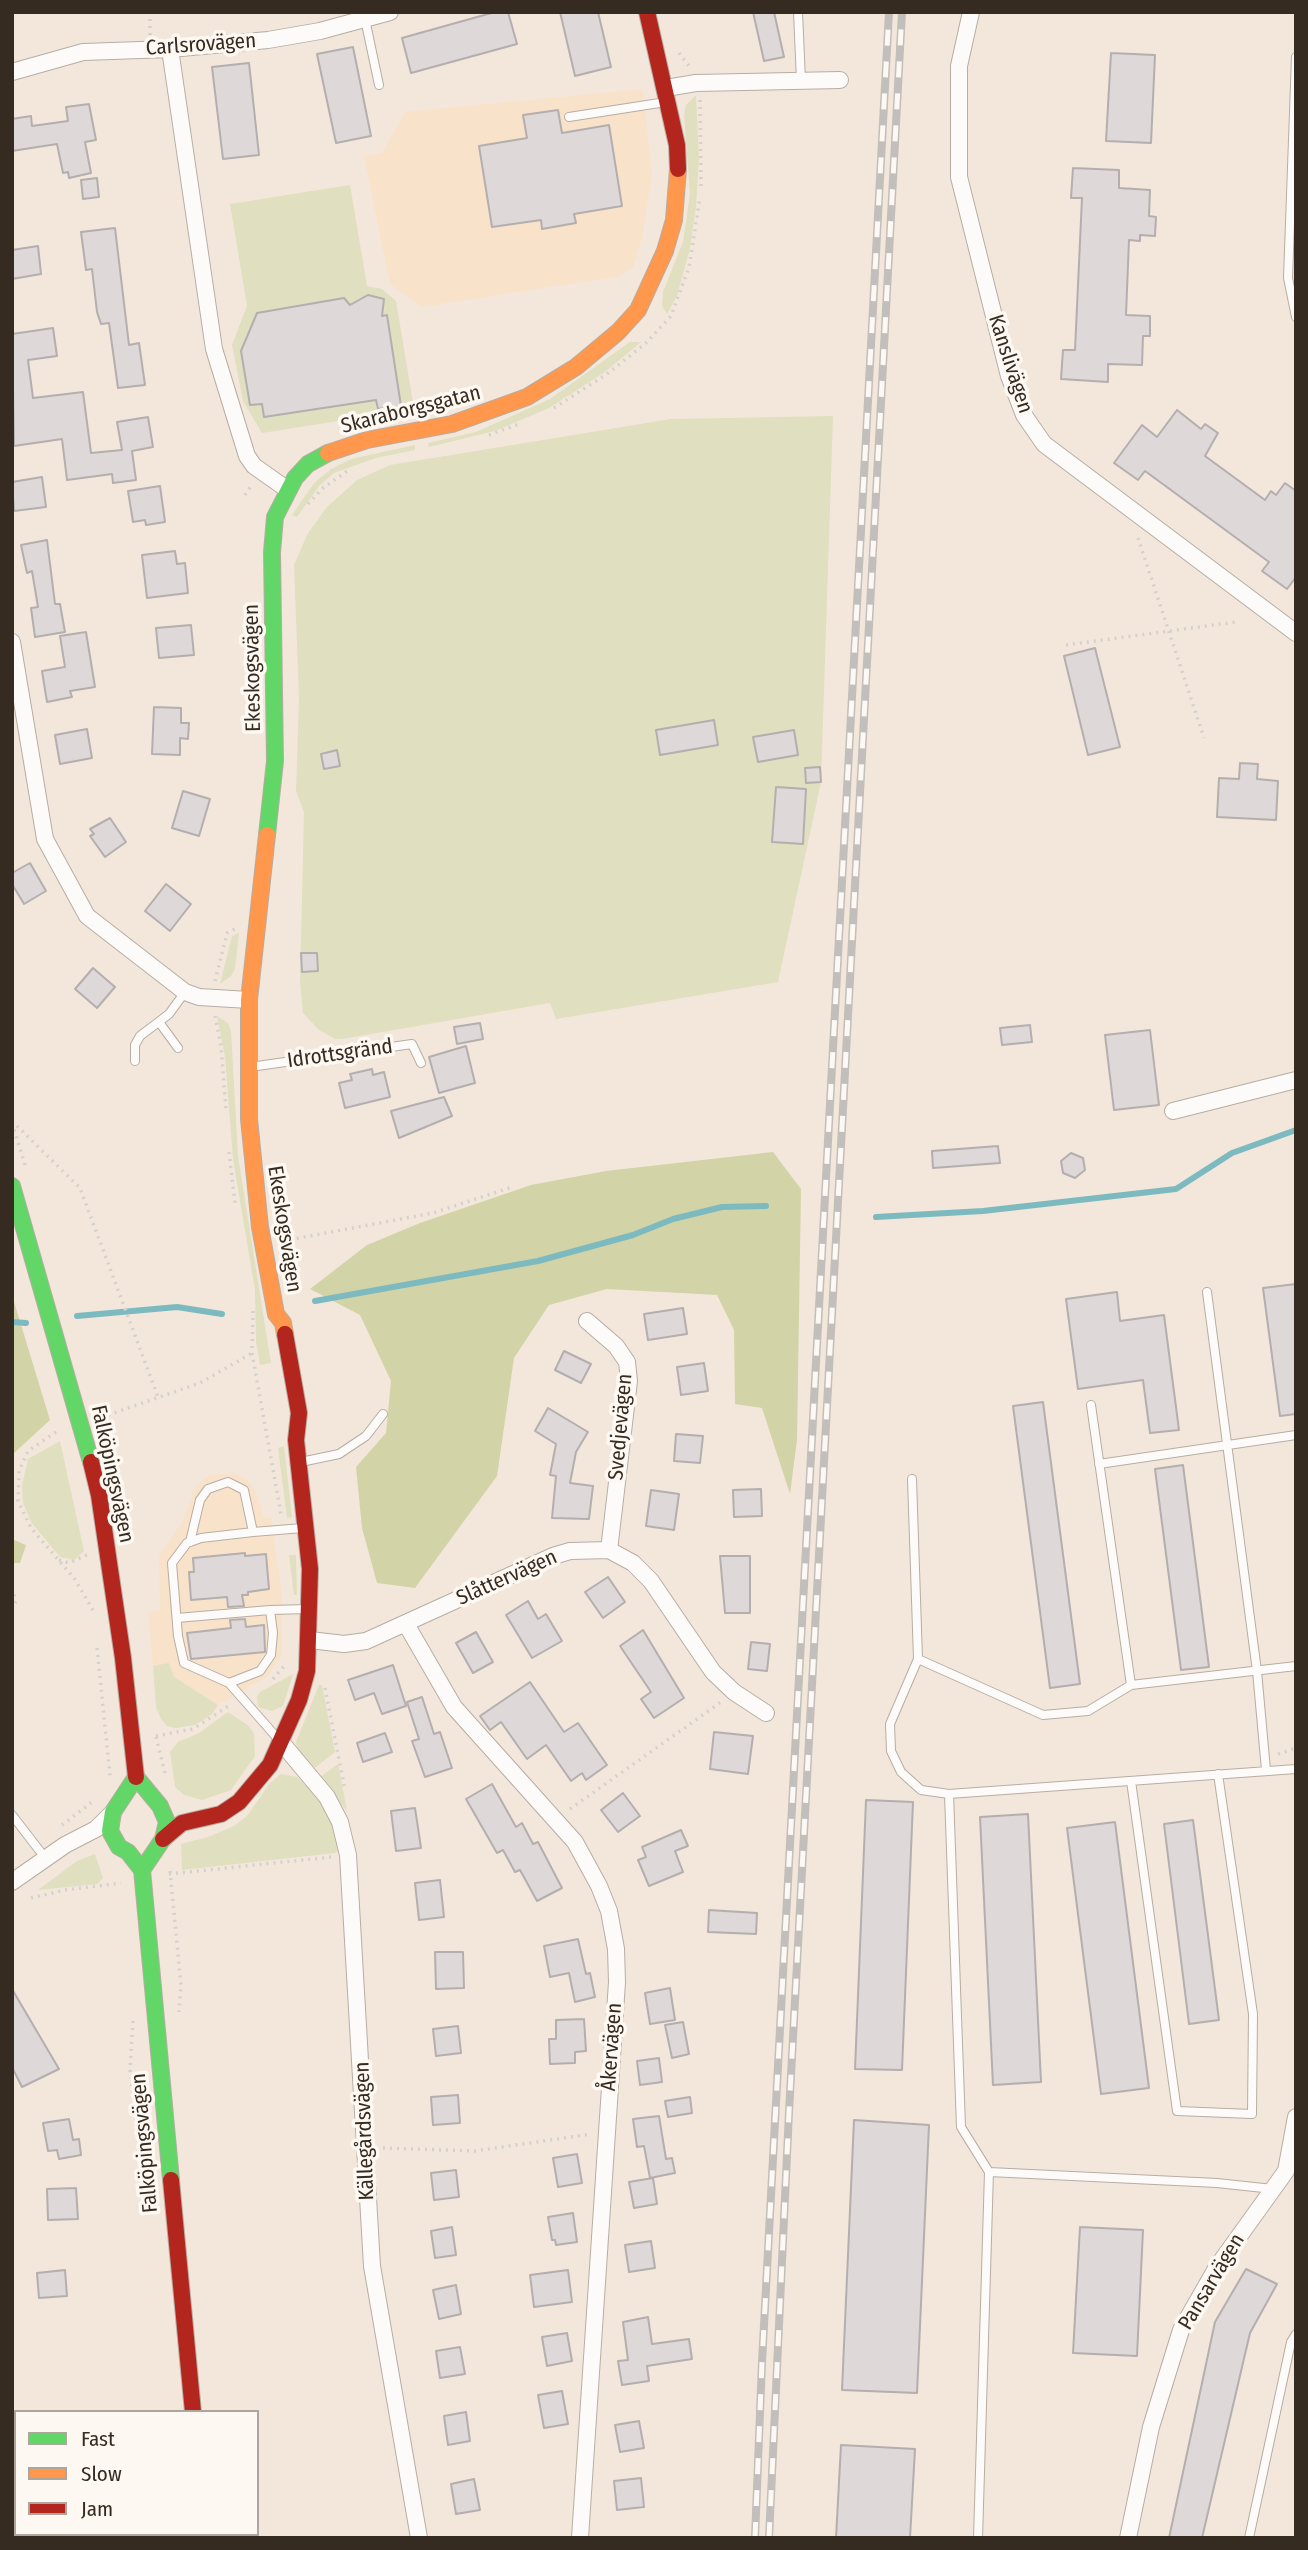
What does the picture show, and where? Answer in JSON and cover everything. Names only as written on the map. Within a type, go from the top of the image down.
[{"type":"street","name":"Carlsrovägen","points":[[12,72],[83,52],[170,50],[268,40],[390,12]]},
{"type":"street","name":"Skaraborgsgatan","points":[[288,490],[308,464],[327,453],[367,440],[452,424],[527,397],[558,380],[618,332],[638,310],[654,279],[674,220],[678,188],[677,145],[668,95],[647,12]]},
{"type":"street","name":"Kanslivägen","points":[[971,12],[959,66],[959,177],[1009,376],[1024,415],[1044,444],[1296,634]]},
{"type":"street","points":[[170,50],[214,349],[247,456],[254,466],[288,490]]},
{"type":"street","points":[[668,95],[696,83],[840,80]]},
{"type":"street","name":"Ekeskogsvägen","points":[[182,1823],[222,1814],[239,1802],[270,1765],[299,1700],[307,1671],[310,1640],[306,1528],[299,1463],[296,1440],[285,1416],[271,1326],[276,1314],[252,1175],[247,1068],[248,1000],[275,761],[272,552],[275,517],[288,490]]},
{"type":"street","points":[[12,642],[43,831],[50,849],[92,922],[185,992],[199,997],[248,1000]]},
{"type":"street","points":[[1173,1111],[1296,1080]]},
{"type":"street","name":"Falköpingsvägen","points":[[12,1186],[77,1407],[99,1495],[123,1658],[136,1777]]},
{"type":"street","name":"Svedjevägen","points":[[587,1321],[617,1346],[627,1362],[629,1381],[609,1550]]},
{"type":"street","points":[[609,1550],[633,1563],[650,1581],[713,1672],[734,1692],[766,1713]]},
{"type":"street","name":"Slåttervägen","points":[[310,1640],[354,1643],[406,1624],[552,1556],[570,1551],[609,1550]]},
{"type":"street","name":"Åkervägen","points":[[406,1624],[454,1707],[575,1842],[609,1911],[616,1948],[617,1982],[580,2538]]},
{"type":"street","name":"Källegårdsvägen","points":[[281,1742],[327,1797],[340,1822],[348,1855],[369,2228],[377,2306],[419,2538]]},
{"type":"street","points":[[12,1882],[96,1829],[115,1808],[136,1777],[165,1814],[182,1823],[148,1852],[128,1852]]},
{"type":"street","points":[[113,1840],[109,1821],[115,1808],[135,1796],[153,1801]]},
{"type":"street","points":[[96,1829],[128,1852],[142,1870],[166,1831],[165,1814]]},
{"type":"street","name":"Falköpingsvägen","points":[[142,1870],[193,2410]]},
{"type":"street","name":"Pansarvägen","points":[[1128,2538],[1151,2427],[1181,2330],[1217,2267],[1273,2189],[1291,2172],[1296,2117]]},
{"type":"lane","points":[[798,12],[801,80]]},
{"type":"lane","points":[[365,19],[379,85]]},
{"type":"lane","points":[[1296,57],[1289,265],[1296,317]]},
{"type":"lane","points":[[569,117],[668,95]]},
{"type":"lane","points":[[135,1061],[135,1045],[140,1036],[169,1014],[185,992]]},
{"type":"lane","points":[[159,1022],[178,1048]]},
{"type":"lane","name":"Idrottsgränd","points":[[247,1068],[412,1044],[421,1063]]},
{"type":"lane","points":[[1207,1292],[1257,1671],[1266,1770]]},
{"type":"lane","points":[[1091,1405],[1131,1685]]},
{"type":"lane","points":[[299,1463],[339,1454],[366,1436],[383,1414]]},
{"type":"lane","points":[[1099,1464],[1296,1435]]},
{"type":"lane","points":[[912,1479],[918,1659],[890,1724],[891,1751],[901,1772],[922,1790],[949,1794],[1296,1769]]},
{"type":"lane","points":[[190,1542],[200,1500],[208,1489],[228,1482],[244,1490],[253,1532]]},
{"type":"lane","points":[[281,1742],[229,1683],[184,1663],[172,1563],[178,1552],[190,1542],[213,1536],[306,1528]]},
{"type":"lane","points":[[177,1618],[310,1609]]},
{"type":"lane","points":[[229,1683],[260,1671],[271,1655],[273,1633],[270,1610]]},
{"type":"lane","points":[[918,1659],[1043,1715],[1088,1711],[1131,1685],[1296,1666]]},
{"type":"lane","points":[[1131,1781],[1177,2111],[1252,2114],[1253,2014],[1219,1774]]},
{"type":"lane","points":[[949,1794],[961,2127],[989,2172],[978,2538]]},
{"type":"lane","points":[[12,1815],[46,1859]]},
{"type":"lane","points":[[989,2172],[1217,2183],[1273,2189]]},
{"type":"lane","points":[[1249,2538],[1291,2342],[1296,2334]]},
{"type":"path","points":[[549,410],[607,374],[646,343],[671,316]]},
{"type":"path","points":[[487,436],[530,419]]},
{"type":"path","points":[[305,509],[323,488],[358,465]]},
{"type":"path","points":[[245,495],[251,488]]},
{"type":"path","points":[[1127,506],[1204,738]]},
{"type":"path","points":[[1066,645],[1168,629],[1236,622]]},
{"type":"path","points":[[215,988],[226,933],[240,927]]},
{"type":"path","points":[[12,1121],[80,1188],[158,1397]]},
{"type":"path","points":[[263,1244],[433,1213],[512,1187]]},
{"type":"path","points":[[108,1415],[200,1383],[252,1353]]},
{"type":"path","points":[[265,1419],[273,1418]]},
{"type":"path","points":[[56,1432],[28,1451],[19,1471],[16,1490],[21,1511],[74,1578],[94,1612],[93,1601]]},
{"type":"path","points":[[12,1471],[19,1471]]},
{"type":"path","points":[[58,1559],[69,1563],[89,1555],[87,1543]]},
{"type":"path","points":[[12,1588],[16,1601],[12,1609]]},
{"type":"path","points":[[96,1638],[110,1780]]},
{"type":"path","points":[[325,1678],[345,1791]]},
{"type":"path","points":[[556,1819],[734,1692]]},
{"type":"path","points":[[165,1774],[156,1736],[193,1729],[223,1709]]},
{"type":"path","points":[[1265,1759],[1296,1748]]},
{"type":"path","points":[[59,1827],[98,1796]]},
{"type":"path","points":[[169,1874],[348,1855]]},
{"type":"path","points":[[31,1898],[121,1883]]},
{"type":"path","points":[[366,2148],[475,2151],[607,2132]]},
{"type":"shaded area","points":[[643,89],[652,176],[642,238],[633,267],[620,276],[422,307],[390,284],[364,156],[382,153],[405,112]]},
{"type":"shaded area","points":[[232,1473],[247,1479],[258,1496],[264,1518],[271,1518],[282,1597],[282,1653],[268,1676],[218,1705],[174,1677],[169,1664],[153,1666],[148,1613],[160,1610],[159,1556],[183,1521],[195,1487],[210,1475]]},
{"type":"green space","points":[[696,95],[699,159],[696,207],[690,248],[677,296],[667,314],[662,306],[663,292],[683,242],[690,194],[684,114],[686,105]]},
{"type":"green space","points":[[350,185],[367,286],[382,289],[396,301],[414,409],[262,433],[243,401],[232,345],[247,306],[230,204]]},
{"type":"green space","points":[[630,342],[641,342],[605,372],[549,408],[495,431],[429,447],[428,443],[476,432],[550,399]]},
{"type":"green space","points":[[833,416],[821,782],[778,982],[556,1019],[550,1003],[342,1039],[335,1039],[319,1030],[303,1013],[300,980],[304,812],[296,791],[299,698],[294,565],[308,533],[327,507],[357,480],[390,465],[671,419]]},
{"type":"green space","points":[[415,445],[415,450],[376,458],[334,473],[320,485],[297,517],[292,515],[314,483],[331,469],[351,459]]},
{"type":"green space","points":[[239,933],[235,969],[231,976],[220,984],[232,936]]},
{"type":"green space","points":[[217,1016],[228,1023],[231,1031],[238,1156],[271,1363],[260,1365],[256,1341],[255,1290],[233,1159],[225,1057]]},
{"type":"green space","points":[[773,1152],[801,1189],[797,1440],[790,1494],[762,1408],[735,1404],[734,1330],[717,1295],[607,1289],[549,1305],[514,1358],[497,1476],[415,1588],[377,1583],[362,1528],[356,1467],[386,1433],[391,1381],[360,1315],[310,1289],[367,1245],[420,1223],[531,1185],[606,1171]]},
{"type":"green space","points":[[12,1295],[50,1420],[12,1455]]},
{"type":"green space","points":[[60,1441],[84,1551],[74,1560],[60,1557],[31,1522],[23,1503],[22,1485],[28,1459]]},
{"type":"green space","points":[[284,1446],[292,1517],[287,1518],[278,1448]]},
{"type":"green space","points":[[12,1539],[26,1545],[20,1563],[12,1563]]},
{"type":"green space","points":[[289,1555],[296,1555],[297,1595],[294,1595]]},
{"type":"green space","points":[[169,1663],[174,1677],[218,1705],[212,1714],[195,1725],[176,1728],[167,1726],[161,1719],[156,1707],[153,1666]]},
{"type":"green space","points":[[293,1674],[283,1706],[272,1711],[258,1707],[257,1696],[260,1692]]},
{"type":"green space","points":[[319,1685],[322,1685],[335,1752],[315,1768],[298,1751],[296,1742]]},
{"type":"green space","points":[[228,1712],[249,1726],[254,1734],[255,1756],[231,1790],[202,1800],[184,1795],[175,1787],[170,1752],[178,1742],[199,1733]]},
{"type":"green space","points":[[338,1764],[347,1811],[320,1777]]},
{"type":"green space","points":[[281,1774],[297,1777],[314,1792],[327,1811],[340,1850],[335,1853],[182,1870],[181,1844],[234,1826],[247,1816],[270,1783]]},
{"type":"green space","points":[[95,1854],[103,1878],[97,1884],[38,1890],[77,1861]]},
{"type":"building","points":[[495,12],[508,12],[517,44],[411,73],[402,38]]},
{"type":"building","points":[[560,12],[598,12],[611,67],[575,76]]},
{"type":"building","points":[[753,12],[774,12],[784,57],[764,61]]},
{"type":"building","points":[[353,47],[371,136],[336,143],[317,54]]},
{"type":"building","points":[[1111,53],[1155,55],[1151,143],[1106,141]]},
{"type":"building","points":[[249,63],[259,155],[223,159],[212,67]]},
{"type":"building","points":[[89,104],[96,140],[85,142],[91,173],[69,178],[68,172],[63,173],[57,144],[12,151],[12,119],[31,116],[32,126],[68,121],[66,107]]},
{"type":"building","points":[[558,110],[562,133],[609,125],[622,206],[574,214],[576,223],[542,229],[541,220],[492,227],[479,146],[527,138],[523,115]]},
{"type":"building","points":[[1073,168],[1119,170],[1119,188],[1150,190],[1149,216],[1156,217],[1155,236],[1140,235],[1140,241],[1129,240],[1126,315],[1150,316],[1150,336],[1143,336],[1142,365],[1108,364],[1108,382],[1061,379],[1063,350],[1075,350],[1082,198],[1071,198]]},
{"type":"building","points":[[97,178],[99,197],[83,199],[81,180]]},
{"type":"building","points":[[115,228],[129,345],[139,343],[145,385],[118,388],[109,323],[101,324],[97,312],[92,269],[86,270],[81,232]]},
{"type":"building","points":[[38,246],[41,274],[12,279],[12,250]]},
{"type":"building","points":[[368,295],[384,299],[382,316],[387,315],[401,406],[378,409],[376,400],[264,417],[262,404],[250,405],[241,351],[257,313],[344,298],[350,305]]},
{"type":"building","points":[[53,328],[57,356],[28,360],[33,398],[83,392],[91,453],[122,450],[117,422],[148,417],[153,447],[132,451],[136,480],[113,483],[112,474],[67,480],[62,439],[14,446],[12,334]]},
{"type":"building","points":[[1177,410],[1201,429],[1205,424],[1218,433],[1205,456],[1265,500],[1271,491],[1276,495],[1285,483],[1296,491],[1296,577],[1287,589],[1262,571],[1269,562],[1145,471],[1138,480],[1114,463],[1142,425],[1157,437]]},
{"type":"building","points":[[42,477],[46,507],[14,511],[12,482]]},
{"type":"building","points":[[160,486],[165,522],[146,525],[145,520],[133,522],[128,491]]},
{"type":"building","points":[[47,540],[55,604],[60,604],[65,632],[35,637],[31,608],[38,607],[32,571],[27,573],[21,545]]},
{"type":"building","points":[[175,551],[177,564],[185,563],[188,593],[147,598],[142,555]]},
{"type":"building","points":[[191,625],[194,655],[159,658],[156,628]]},
{"type":"building","points":[[86,632],[95,687],[70,691],[72,697],[47,702],[42,671],[65,667],[60,636]]},
{"type":"building","points":[[1095,648],[1120,747],[1088,755],[1064,656]]},
{"type":"building","points":[[154,707],[181,708],[181,723],[189,723],[188,739],[180,738],[180,755],[152,754]]},
{"type":"building","points":[[714,720],[718,745],[660,755],[656,730]]},
{"type":"building","points":[[87,729],[92,758],[60,764],[55,735]]},
{"type":"building","points":[[794,730],[798,755],[758,762],[753,737]]},
{"type":"building","points":[[337,750],[340,766],[324,769],[321,754]]},
{"type":"building","points":[[1240,763],[1258,764],[1257,779],[1278,781],[1276,820],[1217,817],[1219,778],[1239,779]]},
{"type":"building","points":[[820,767],[821,782],[806,783],[805,768]]},
{"type":"building","points":[[776,787],[806,789],[803,844],[772,842]]},
{"type":"building","points":[[183,791],[210,799],[199,836],[172,828]]},
{"type":"building","points":[[110,818],[126,842],[105,857],[90,836],[94,834],[90,829]]},
{"type":"building","points":[[30,863],[46,891],[24,904],[12,884],[12,873]]},
{"type":"building","points":[[166,884],[191,904],[170,931],[145,911]]},
{"type":"building","points":[[301,953],[317,953],[318,971],[302,972]]},
{"type":"building","points":[[93,968],[115,987],[97,1008],[75,989]]},
{"type":"building","points":[[480,1023],[483,1039],[457,1044],[454,1027]]},
{"type":"building","points":[[1030,1025],[1032,1042],[1002,1045],[1000,1028]]},
{"type":"building","points":[[1150,1030],[1159,1105],[1114,1110],[1105,1035]]},
{"type":"building","points":[[466,1046],[475,1083],[439,1093],[429,1057]]},
{"type":"building","points":[[372,1069],[373,1075],[384,1072],[390,1097],[345,1108],[339,1083],[352,1080],[350,1074]]},
{"type":"building","points":[[444,1097],[452,1116],[399,1138],[391,1111]]},
{"type":"building","points":[[998,1146],[1000,1163],[933,1168],[932,1151]]},
{"type":"building","points":[[1071,1153],[1083,1158],[1085,1170],[1075,1178],[1063,1173],[1061,1161]]},
{"type":"building","points":[[1296,1284],[1296,1414],[1280,1416],[1263,1288]]},
{"type":"building","points":[[1117,1292],[1120,1321],[1164,1315],[1179,1430],[1150,1433],[1143,1380],[1078,1389],[1066,1299]]},
{"type":"building","points":[[683,1308],[687,1334],[648,1340],[644,1314]]},
{"type":"building","points":[[564,1351],[591,1364],[581,1383],[555,1370]]},
{"type":"building","points":[[704,1363],[708,1391],[681,1395],[677,1367]]},
{"type":"building","points":[[1043,1402],[1080,1684],[1050,1688],[1013,1406]]},
{"type":"building","points":[[548,1408],[588,1432],[576,1452],[570,1483],[593,1486],[589,1519],[552,1518],[556,1476],[550,1475],[556,1444],[535,1431]]},
{"type":"building","points":[[676,1434],[703,1436],[700,1463],[674,1461]]},
{"type":"building","points":[[1183,1465],[1209,1667],[1181,1670],[1155,1469]]},
{"type":"building","points":[[761,1489],[762,1516],[734,1517],[733,1490]]},
{"type":"building","points":[[651,1490],[679,1494],[674,1530],[646,1526]]},
{"type":"building","points":[[245,1553],[245,1556],[266,1554],[269,1589],[242,1595],[244,1606],[228,1607],[227,1597],[191,1600],[189,1572],[194,1572],[193,1558]]},
{"type":"building","points":[[720,1556],[750,1556],[750,1613],[725,1613]]},
{"type":"building","points":[[608,1577],[625,1602],[603,1618],[585,1592]]},
{"type":"building","points":[[528,1601],[538,1619],[546,1614],[562,1641],[532,1658],[506,1615]]},
{"type":"building","points":[[245,1619],[246,1627],[264,1625],[265,1652],[191,1659],[187,1633],[231,1628],[230,1620]]},
{"type":"building","points":[[643,1630],[684,1698],[654,1718],[641,1699],[651,1692],[620,1646]]},
{"type":"building","points":[[476,1632],[493,1662],[473,1673],[456,1643]]},
{"type":"building","points":[[751,1642],[770,1644],[767,1671],[748,1669]]},
{"type":"building","points":[[393,1665],[406,1706],[382,1714],[374,1693],[355,1700],[348,1680]]},
{"type":"building","points":[[530,1682],[564,1732],[578,1723],[607,1765],[586,1780],[582,1773],[571,1781],[546,1745],[527,1759],[501,1722],[490,1730],[480,1716]]},
{"type":"building","points":[[422,1697],[434,1734],[440,1732],[452,1768],[425,1777],[412,1741],[419,1739],[407,1702]]},
{"type":"building","points":[[714,1732],[753,1736],[748,1774],[710,1769]]},
{"type":"building","points":[[385,1733],[392,1752],[363,1762],[357,1743]]},
{"type":"building","points":[[492,1784],[516,1827],[522,1823],[533,1844],[538,1842],[562,1888],[537,1901],[520,1870],[515,1872],[503,1850],[497,1853],[466,1799]]},
{"type":"building","points":[[623,1793],[640,1816],[618,1832],[601,1810]]},
{"type":"building","points":[[866,1800],[913,1802],[902,2070],[855,2069]]},
{"type":"building","points":[[415,1808],[421,1848],[396,1851],[391,1811]]},
{"type":"building","points":[[1028,1814],[1041,2082],[993,2085],[980,1817]]},
{"type":"building","points":[[1193,1820],[1219,2020],[1189,2024],[1164,1824]]},
{"type":"building","points":[[1115,1822],[1149,2088],[1101,2094],[1067,1828]]},
{"type":"building","points":[[681,1830],[688,1846],[675,1851],[683,1872],[649,1886],[638,1860],[646,1857],[642,1847]]},
{"type":"building","points":[[440,1880],[444,1917],[419,1920],[415,1883]]},
{"type":"building","points":[[709,1910],[757,1913],[756,1934],[708,1932]]},
{"type":"building","points":[[578,1939],[586,1974],[590,1973],[595,1997],[575,2002],[569,1973],[550,1977],[544,1946]]},
{"type":"building","points":[[435,1952],[463,1952],[464,1988],[436,1989]]},
{"type":"building","points":[[670,1988],[675,2020],[650,2024],[645,1993]]},
{"type":"building","points":[[12,1989],[59,2069],[22,2087],[12,2067]]},
{"type":"building","points":[[584,2019],[586,2051],[575,2052],[575,2063],[550,2064],[549,2039],[556,2039],[556,2020]]},
{"type":"building","points":[[683,2022],[689,2054],[672,2058],[665,2025]]},
{"type":"building","points":[[458,2026],[461,2053],[436,2056],[433,2029]]},
{"type":"building","points":[[659,2058],[662,2082],[640,2085],[637,2061]]},
{"type":"building","points":[[458,2095],[460,2123],[433,2125],[431,2097]]},
{"type":"building","points":[[690,2097],[692,2113],[668,2117],[665,2101]]},
{"type":"building","points":[[659,2116],[666,2159],[672,2158],[675,2173],[650,2178],[644,2146],[637,2147],[633,2119]]},
{"type":"building","points":[[69,2119],[73,2140],[79,2139],[81,2155],[59,2159],[57,2150],[48,2151],[43,2123]]},
{"type":"building","points":[[854,2120],[929,2125],[917,2393],[842,2390]]},
{"type":"building","points":[[577,2154],[582,2183],[558,2187],[553,2158]]},
{"type":"building","points":[[456,2170],[459,2197],[434,2200],[431,2173]]},
{"type":"building","points":[[653,2178],[657,2204],[634,2208],[629,2182]]},
{"type":"building","points":[[76,2188],[78,2219],[48,2220],[47,2189]]},
{"type":"building","points":[[573,2213],[577,2242],[556,2245],[555,2240],[552,2240],[548,2217]]},
{"type":"building","points":[[452,2227],[456,2255],[435,2258],[431,2231]]},
{"type":"building","points":[[1080,2227],[1143,2230],[1137,2356],[1073,2353]]},
{"type":"building","points":[[651,2241],[655,2268],[629,2272],[625,2245]]},
{"type":"building","points":[[1246,2269],[1277,2284],[1250,2333],[1202,2538],[1169,2538],[1215,2322]]},
{"type":"building","points":[[65,2270],[67,2296],[39,2298],[37,2273]]},
{"type":"building","points":[[568,2270],[572,2302],[534,2307],[530,2275]]},
{"type":"building","points":[[456,2285],[461,2314],[439,2319],[433,2290]]},
{"type":"building","points":[[648,2317],[652,2344],[689,2339],[692,2359],[647,2366],[649,2381],[622,2385],[618,2361],[628,2360],[623,2322]]},
{"type":"building","points":[[567,2333],[572,2361],[547,2366],[542,2337]]},
{"type":"building","points":[[460,2347],[465,2374],[440,2378],[436,2351]]},
{"type":"building","points":[[562,2391],[568,2424],[544,2428],[538,2395]]},
{"type":"building","points":[[466,2412],[470,2441],[448,2445],[444,2416]]},
{"type":"building","points":[[639,2421],[644,2448],[620,2452],[615,2425]]},
{"type":"building","points":[[841,2445],[915,2449],[910,2538],[836,2538]]},
{"type":"building","points":[[641,2478],[644,2507],[617,2510],[614,2481]]},
{"type":"building","points":[[474,2479],[480,2510],[456,2514],[451,2484]]},
{"type":"waterway","points":[[876,1217],[983,1211],[1176,1189],[1232,1153],[1296,1130]]},
{"type":"waterway","points":[[315,1301],[538,1261],[633,1235],[673,1219],[722,1207],[766,1206]]},
{"type":"waterway","points":[[77,1316],[177,1307],[222,1314]]},
{"type":"waterway","points":[[12,1322],[26,1323]]},
{"type":"railway","points":[[755,2538],[762,2362],[889,12]]},
{"type":"railway","points":[[769,2538],[789,2112],[902,12]]},
{"type":"traffic: fast","points":[[267,835],[275,761],[272,552],[275,517],[295,478],[308,464],[328,453]]},
{"type":"traffic: fast","points":[[12,1186],[91,1462]]},
{"type":"traffic: fast","points":[[136,1777],[113,1812],[110,1831],[119,1847],[128,1852],[142,1870],[171,2180]]},
{"type":"traffic: fast","points":[[136,1777],[160,1806],[167,1822],[163,1839],[142,1870]]},
{"type":"traffic: slow","points":[[328,453],[367,440],[452,424],[527,397],[576,367],[618,332],[638,310],[665,251],[674,220],[678,169]]},
{"type":"traffic: slow","points":[[267,835],[249,1000],[249,1119],[260,1227],[276,1314],[283,1323],[285,1334]]},
{"type":"traffic: jam","points":[[647,12],[677,145],[678,169]]},
{"type":"traffic: jam","points":[[163,1839],[182,1823],[221,1814],[239,1802],[270,1765],[299,1700],[307,1671],[310,1569],[296,1440],[299,1413],[285,1334]]},
{"type":"traffic: jam","points":[[91,1462],[99,1495],[123,1658],[136,1777]]},
{"type":"traffic: jam","points":[[171,2180],[193,2410]]}]
